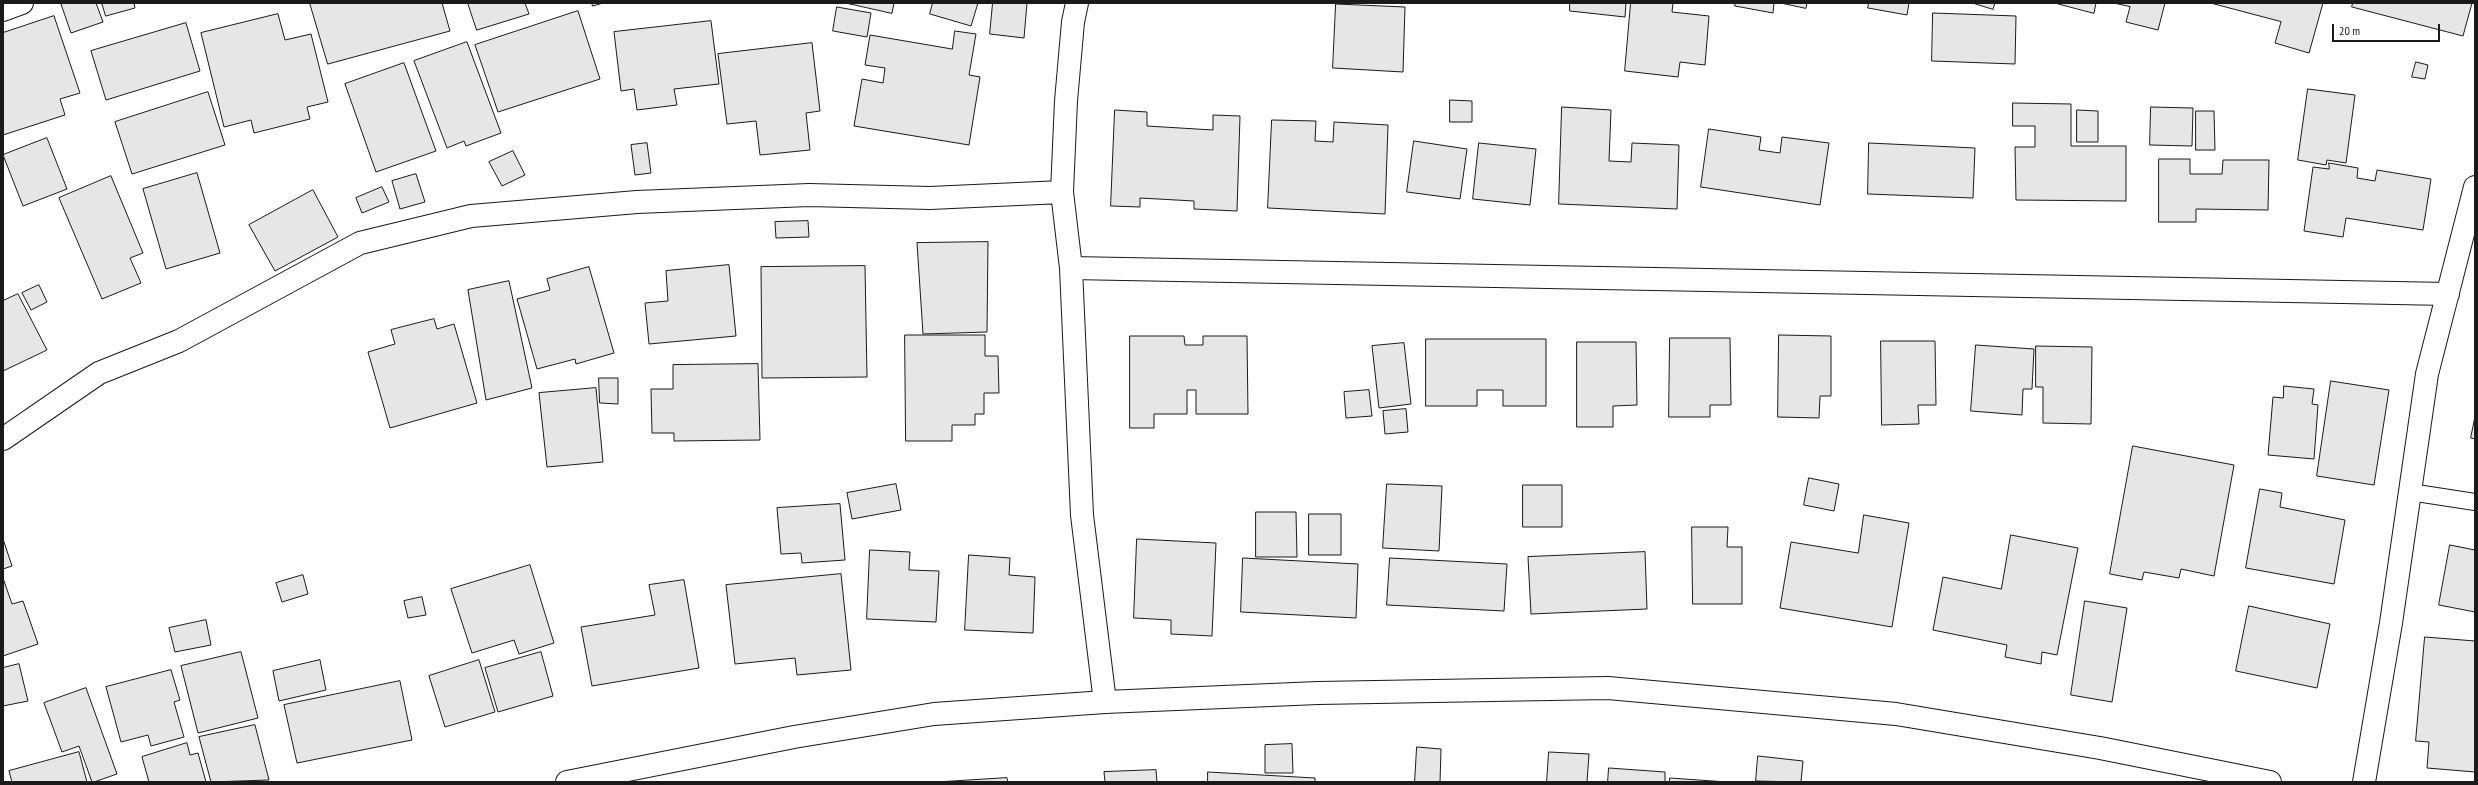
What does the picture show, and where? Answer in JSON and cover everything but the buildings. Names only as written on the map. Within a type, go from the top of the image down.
[{"type":"street","points":[[3,10],[22,3]]},
{"type":"street","points":[[1077,3],[1073,22],[1066,101],[1062,192],[1071,268],[1082,515],[1105,702]]},
{"type":"street","points":[[2364,782],[2391,623],[2428,374],[2475,187]]},
{"type":"street","points":[[3,439],[99,373],[178,341],[360,243],[471,216],[660,201],[809,195],[930,198],[1062,192]]},
{"type":"street","points":[[1071,268],[2448,294]]},
{"type":"street","points":[[567,782],[794,737],[934,714],[1105,702],[1318,693],[1608,688],[1896,714],[2100,748],[2270,782]]},
{"type":"lane","points":[[2410,492],[2475,502]]}]
